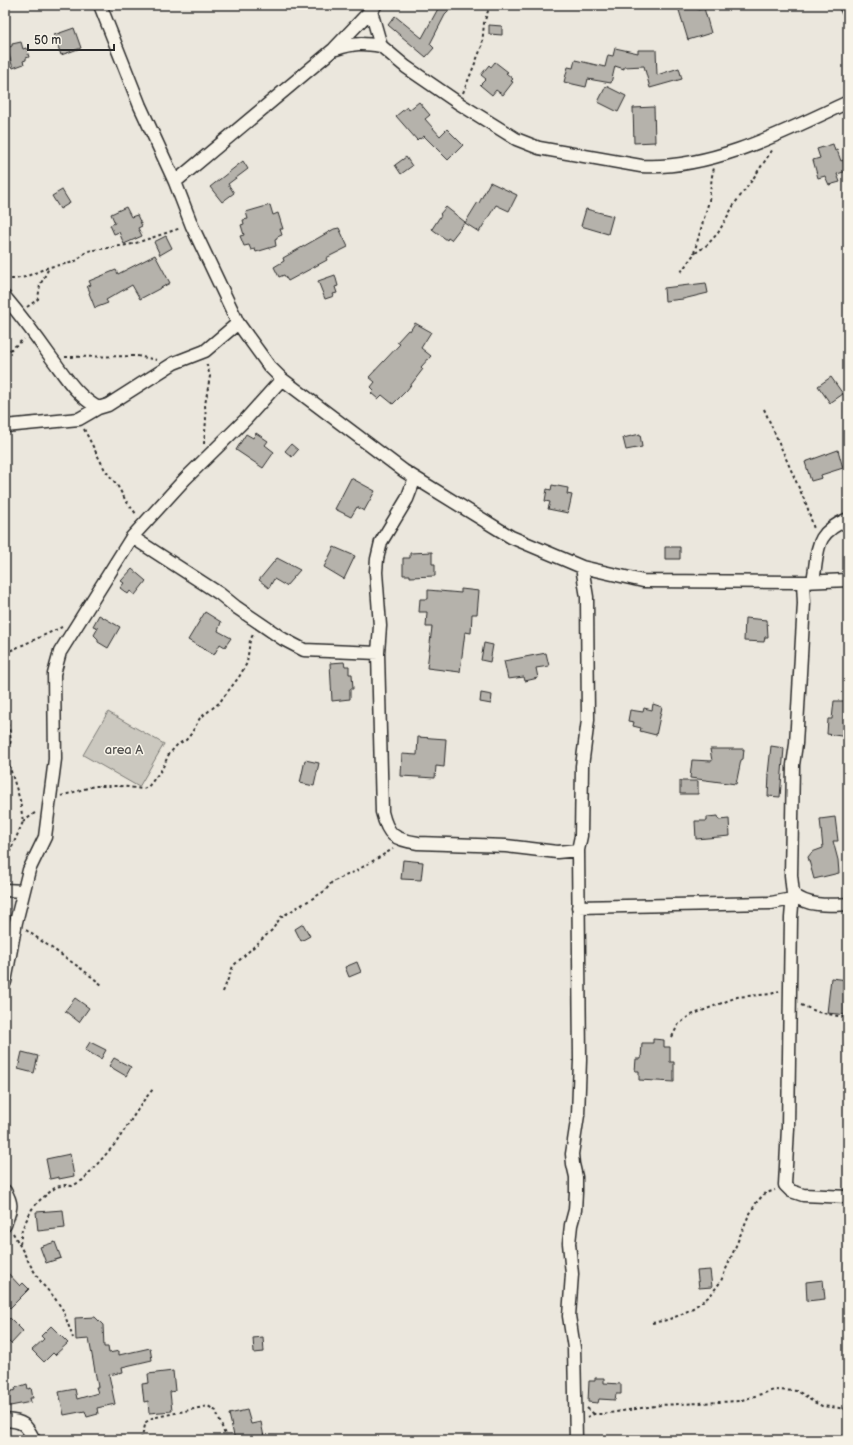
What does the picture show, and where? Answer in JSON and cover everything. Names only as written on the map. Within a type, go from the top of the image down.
[{"type":"street","points":[[100,5],[140,106],[175,182],[192,226],[238,323],[269,366],[282,379],[415,478],[511,537],[582,567],[643,581],[808,582],[848,580]]},
{"type":"street","points":[[845,5],[848,11]]},
{"type":"street","points":[[175,182],[334,49],[373,8]]},
{"type":"street","points":[[373,8],[382,46]]},
{"type":"street","points":[[334,49],[364,43],[382,46],[406,67],[460,104],[516,138],[539,148],[641,166],[654,167],[686,164],[719,156],[783,132],[848,102]]},
{"type":"street","points":[[5,297],[74,389],[98,408]]},
{"type":"street","points":[[5,426],[79,419],[108,404],[174,363],[205,350],[238,323]]},
{"type":"street","points":[[5,982],[23,891],[29,870],[45,837],[55,759],[54,674],[60,652],[132,537],[202,462],[246,419],[282,379]]},
{"type":"street","points":[[415,478],[407,499],[381,542],[377,559],[376,572],[380,626],[378,653],[382,812],[386,826],[395,837],[406,841],[429,844],[506,846],[557,852],[578,850]]},
{"type":"street","points":[[848,520],[823,535],[819,543],[808,582],[804,603],[796,744],[793,765],[791,875],[793,897],[790,980],[788,1128],[785,1185],[791,1191],[803,1195],[848,1197]]},
{"type":"street","points":[[132,537],[220,594],[236,607],[283,639],[304,650],[378,653]]},
{"type":"street","points":[[576,1440],[574,1348],[569,1316],[572,1274],[569,1244],[571,1225],[575,1210],[576,1177],[572,1154],[578,1115],[580,1060],[578,850],[581,836],[582,766],[588,720],[587,597],[582,567]]},
{"type":"street","points":[[5,890],[23,891]]},
{"type":"street","points":[[578,907],[771,903],[793,897],[798,900],[808,902],[832,905],[848,904]]},
{"type":"street","points":[[5,1191],[11,1202],[11,1209],[6,1223]]},
{"type":"street","points":[[5,1420],[18,1421],[25,1425],[34,1440]]},
{"type":"path","points":[[460,104],[482,46],[484,23],[490,5]]},
{"type":"path","points":[[681,272],[694,254],[707,245],[718,233],[735,203],[769,156],[783,132]]},
{"type":"path","points":[[694,254],[709,201],[712,176],[719,156]]},
{"type":"path","points":[[5,279],[24,277],[49,267],[78,260],[88,251],[133,244],[192,226]]},
{"type":"path","points":[[5,354],[23,342],[28,327],[26,308],[38,299],[40,285],[49,267]]},
{"type":"path","points":[[202,462],[206,420],[205,405],[210,376],[205,357],[205,350]]},
{"type":"path","points":[[51,357],[137,356],[174,363]]},
{"type":"path","points":[[764,409],[807,506],[819,543]]},
{"type":"path","points":[[79,419],[105,470],[144,524]]},
{"type":"path","points":[[5,653],[35,638],[81,619]]},
{"type":"path","points":[[50,800],[94,786],[120,786],[143,789],[148,787],[162,769],[169,754],[178,744],[186,740],[200,718],[219,703],[239,678],[247,663],[250,640],[259,623]]},
{"type":"path","points":[[5,718],[9,728],[11,740],[8,751],[9,765],[20,800],[23,822],[5,863]]},
{"type":"path","points":[[223,992],[233,966],[272,930],[281,917],[325,891],[332,882],[356,871],[406,841]]},
{"type":"path","points":[[16,922],[83,970],[102,986]]},
{"type":"path","points":[[672,1037],[678,1024],[689,1016],[737,997],[771,994],[782,990],[790,980]]},
{"type":"path","points":[[790,1001],[818,1012],[848,1018]]},
{"type":"path","points":[[20,1244],[22,1229],[32,1209],[40,1200],[56,1187],[65,1185],[72,1186],[83,1180],[116,1143],[144,1100],[154,1088]]},
{"type":"path","points":[[652,1323],[667,1320],[680,1315],[710,1296],[721,1281],[748,1217],[756,1203],[764,1194],[785,1185]]},
{"type":"path","points":[[6,1223],[20,1244],[35,1274],[63,1310],[73,1338]]},
{"type":"path","points":[[575,1427],[582,1419],[594,1414],[661,1405],[739,1401],[774,1390],[797,1391],[822,1406],[848,1409]]},
{"type":"path","points":[[141,1440],[148,1420],[208,1406],[216,1411],[227,1440]]},
{"type":"green space","name":"area A","points":[[108,712],[164,744],[139,787],[83,755]]},
{"type":"building","points":[[440,5],[455,5],[445,15],[430,44],[434,48],[426,57],[388,25],[395,16],[422,38]]},
{"type":"building","points":[[697,5],[698,10],[704,8],[711,33],[688,40],[678,7]]},
{"type":"building","points":[[489,25],[502,26],[502,35],[489,34]]},
{"type":"building","points":[[74,28],[81,48],[61,55],[54,35]]},
{"type":"building","points":[[21,42],[23,49],[26,48],[29,57],[23,61],[24,64],[13,68],[7,48],[12,46],[12,44]]},
{"type":"building","points":[[615,48],[638,53],[638,50],[656,50],[657,75],[679,68],[682,79],[650,88],[644,66],[624,67],[624,69],[615,66],[611,83],[588,79],[586,87],[564,82],[568,67],[573,68],[575,60],[605,67],[608,55],[613,56]]},
{"type":"building","points":[[495,62],[508,72],[506,73],[513,79],[511,81],[513,82],[503,95],[496,90],[492,95],[480,85],[486,79],[481,75],[489,65],[491,67]]},
{"type":"building","points":[[606,86],[626,96],[618,112],[598,102]]},
{"type":"building","points":[[419,102],[430,115],[425,119],[440,136],[447,129],[463,145],[448,160],[424,136],[417,140],[396,116],[407,107],[409,110]]},
{"type":"building","points":[[654,107],[655,142],[634,143],[633,108]]},
{"type":"building","points":[[833,144],[841,161],[843,160],[847,171],[837,174],[840,182],[829,185],[825,176],[818,178],[813,160],[820,158],[817,149]]},
{"type":"building","points":[[406,157],[412,166],[401,174],[395,165]]},
{"type":"building","points":[[243,161],[248,169],[228,184],[234,193],[222,202],[210,187]]},
{"type":"building","points":[[490,182],[517,195],[509,211],[496,205],[479,232],[465,223],[478,202],[479,203]]},
{"type":"building","points":[[62,190],[70,203],[60,209],[52,196]]},
{"type":"building","points":[[270,205],[273,215],[278,213],[283,229],[280,229],[282,235],[277,237],[275,240],[276,246],[256,252],[255,249],[251,250],[249,245],[244,246],[240,236],[244,235],[241,225],[244,224],[243,220],[248,219],[246,212]]},
{"type":"building","points":[[126,207],[131,217],[137,215],[142,226],[138,228],[142,236],[124,244],[119,232],[114,234],[110,225],[115,223],[111,214]]},
{"type":"building","points":[[446,207],[465,222],[451,240],[448,238],[447,240],[432,229],[441,215],[440,214]]},
{"type":"building","points":[[586,209],[613,216],[608,234],[581,226]]},
{"type":"building","points":[[339,228],[348,247],[326,258],[327,260],[288,281],[284,275],[279,277],[274,267],[284,261],[283,258],[334,229]]},
{"type":"building","points":[[166,236],[172,248],[160,255],[154,242]]},
{"type":"building","points":[[155,255],[170,283],[140,299],[132,285],[106,300],[108,303],[95,308],[87,286],[91,285],[89,281],[116,270],[118,274]]},
{"type":"building","points":[[335,275],[338,286],[335,287],[337,293],[333,294],[334,296],[325,299],[318,281]]},
{"type":"building","points":[[706,283],[708,293],[683,299],[665,301],[664,288]]},
{"type":"building","points":[[415,323],[431,332],[421,348],[431,356],[421,367],[423,369],[407,390],[393,404],[382,395],[378,399],[371,393],[374,390],[371,387],[375,382],[369,377],[400,344],[397,342],[408,330],[410,331]]},
{"type":"building","points":[[831,377],[843,394],[830,403],[818,386]]},
{"type":"building","points":[[256,433],[268,441],[265,445],[274,452],[263,468],[236,450],[246,434],[253,438]]},
{"type":"building","points":[[640,434],[642,447],[626,450],[623,438]]},
{"type":"building","points":[[291,444],[298,450],[292,457],[285,451]]},
{"type":"building","points":[[838,450],[843,468],[821,475],[822,478],[811,481],[805,462]]},
{"type":"building","points":[[351,478],[375,491],[364,511],[357,507],[351,517],[335,509]]},
{"type":"building","points":[[552,485],[568,488],[567,494],[572,495],[568,513],[548,509],[550,502],[545,501],[547,489],[551,490]]},
{"type":"building","points":[[334,547],[355,556],[344,579],[324,567]]},
{"type":"building","points":[[665,547],[680,547],[680,559],[665,559]]},
{"type":"building","points":[[432,552],[432,564],[435,564],[435,576],[410,577],[410,575],[403,575],[403,558],[410,558],[410,553]]},
{"type":"building","points":[[277,558],[300,570],[286,586],[274,579],[269,588],[259,580]]},
{"type":"building","points":[[132,569],[146,581],[135,595],[130,591],[128,594],[120,588],[124,583],[121,581]]},
{"type":"building","points":[[461,589],[479,591],[477,614],[472,614],[471,633],[465,632],[460,672],[427,668],[432,627],[426,627],[427,612],[419,612],[420,599],[428,599],[428,590],[461,593]]},
{"type":"building","points":[[205,612],[221,622],[218,631],[231,638],[225,647],[220,644],[214,655],[188,640]]},
{"type":"building","points":[[99,615],[120,627],[108,648],[98,642],[98,639],[94,635],[98,628],[93,626]]},
{"type":"building","points":[[745,618],[767,620],[768,637],[765,637],[764,642],[744,641]]},
{"type":"building","points":[[484,643],[493,645],[490,662],[481,660]]},
{"type":"building","points":[[546,653],[549,666],[536,668],[538,678],[525,681],[524,677],[508,679],[504,661]]},
{"type":"building","points":[[344,662],[345,666],[349,666],[349,674],[352,674],[353,689],[350,689],[350,699],[332,701],[330,663]]},
{"type":"building","points":[[481,693],[492,695],[491,704],[480,702]]},
{"type":"building","points":[[834,701],[847,701],[848,737],[827,734],[828,719],[832,719]]},
{"type":"building","points":[[653,704],[662,707],[656,735],[640,731],[641,728],[633,726],[634,722],[628,721],[630,710],[643,712],[644,708],[652,710]]},
{"type":"building","points":[[418,737],[446,739],[444,767],[436,766],[435,778],[401,776],[402,754],[417,755]]},
{"type":"building","points":[[771,746],[784,748],[780,797],[768,796],[768,774]]},
{"type":"building","points":[[710,749],[744,749],[743,759],[741,760],[736,784],[690,778],[692,760],[712,761]]},
{"type":"building","points":[[305,760],[319,763],[314,786],[300,783]]},
{"type":"building","points":[[680,781],[698,781],[698,794],[680,794]]},
{"type":"building","points":[[718,816],[719,820],[729,819],[730,836],[696,839],[695,821],[707,821],[707,817]]},
{"type":"building","points":[[835,817],[838,841],[833,841],[838,860],[839,873],[814,879],[808,857],[812,852],[823,848],[820,819]]},
{"type":"building","points":[[403,860],[423,862],[421,880],[401,879]]},
{"type":"building","points":[[303,924],[310,936],[301,941],[295,929]]},
{"type":"building","points":[[357,962],[361,972],[349,977],[345,967]]},
{"type":"building","points":[[831,978],[848,980],[848,1015],[827,1013]]},
{"type":"building","points":[[75,998],[89,1008],[79,1022],[65,1011]]},
{"type":"building","points":[[653,1039],[664,1040],[664,1047],[670,1047],[670,1062],[674,1062],[674,1082],[639,1080],[639,1071],[635,1071],[636,1059],[641,1059],[642,1043],[653,1043]]},
{"type":"building","points":[[90,1042],[106,1050],[101,1059],[85,1050]]},
{"type":"building","points":[[22,1052],[38,1056],[34,1073],[18,1069]]},
{"type":"building","points":[[114,1058],[131,1067],[126,1076],[109,1066]]},
{"type":"building","points":[[70,1154],[74,1176],[50,1179],[46,1159]]},
{"type":"building","points":[[63,1210],[65,1228],[38,1231],[36,1212]]},
{"type":"building","points":[[55,1242],[61,1258],[46,1263],[40,1247]]},
{"type":"building","points":[[5,1270],[20,1286],[23,1283],[29,1289],[10,1308],[5,1303]]},
{"type":"building","points":[[710,1270],[712,1287],[699,1288],[697,1271]]},
{"type":"building","points":[[823,1280],[825,1299],[807,1301],[806,1282]]},
{"type":"building","points":[[95,1317],[103,1325],[104,1347],[108,1347],[109,1353],[119,1351],[119,1355],[150,1348],[152,1360],[122,1367],[123,1372],[109,1375],[115,1404],[97,1408],[98,1414],[87,1417],[85,1411],[64,1415],[59,1392],[75,1389],[77,1399],[98,1393],[89,1339],[76,1340],[75,1318]]},
{"type":"building","points":[[10,1318],[23,1331],[11,1344],[5,1338],[5,1323]]},
{"type":"building","points":[[51,1326],[68,1343],[55,1355],[53,1353],[44,1362],[32,1350],[44,1339],[41,1336]]},
{"type":"building","points":[[263,1337],[264,1352],[254,1353],[253,1338]]},
{"type":"building","points":[[173,1371],[175,1391],[170,1392],[172,1411],[149,1413],[148,1401],[144,1402],[142,1384],[149,1383],[148,1374]]},
{"type":"building","points":[[595,1378],[604,1378],[604,1383],[621,1384],[621,1394],[616,1394],[615,1400],[599,1399],[598,1403],[588,1402],[589,1381],[595,1381]]},
{"type":"building","points":[[27,1384],[28,1389],[31,1388],[33,1398],[30,1398],[31,1402],[5,1407],[5,1393],[16,1390],[15,1388]]},
{"type":"building","points":[[247,1410],[251,1424],[261,1422],[264,1437],[255,1439],[256,1440],[235,1440],[229,1414]]}]
